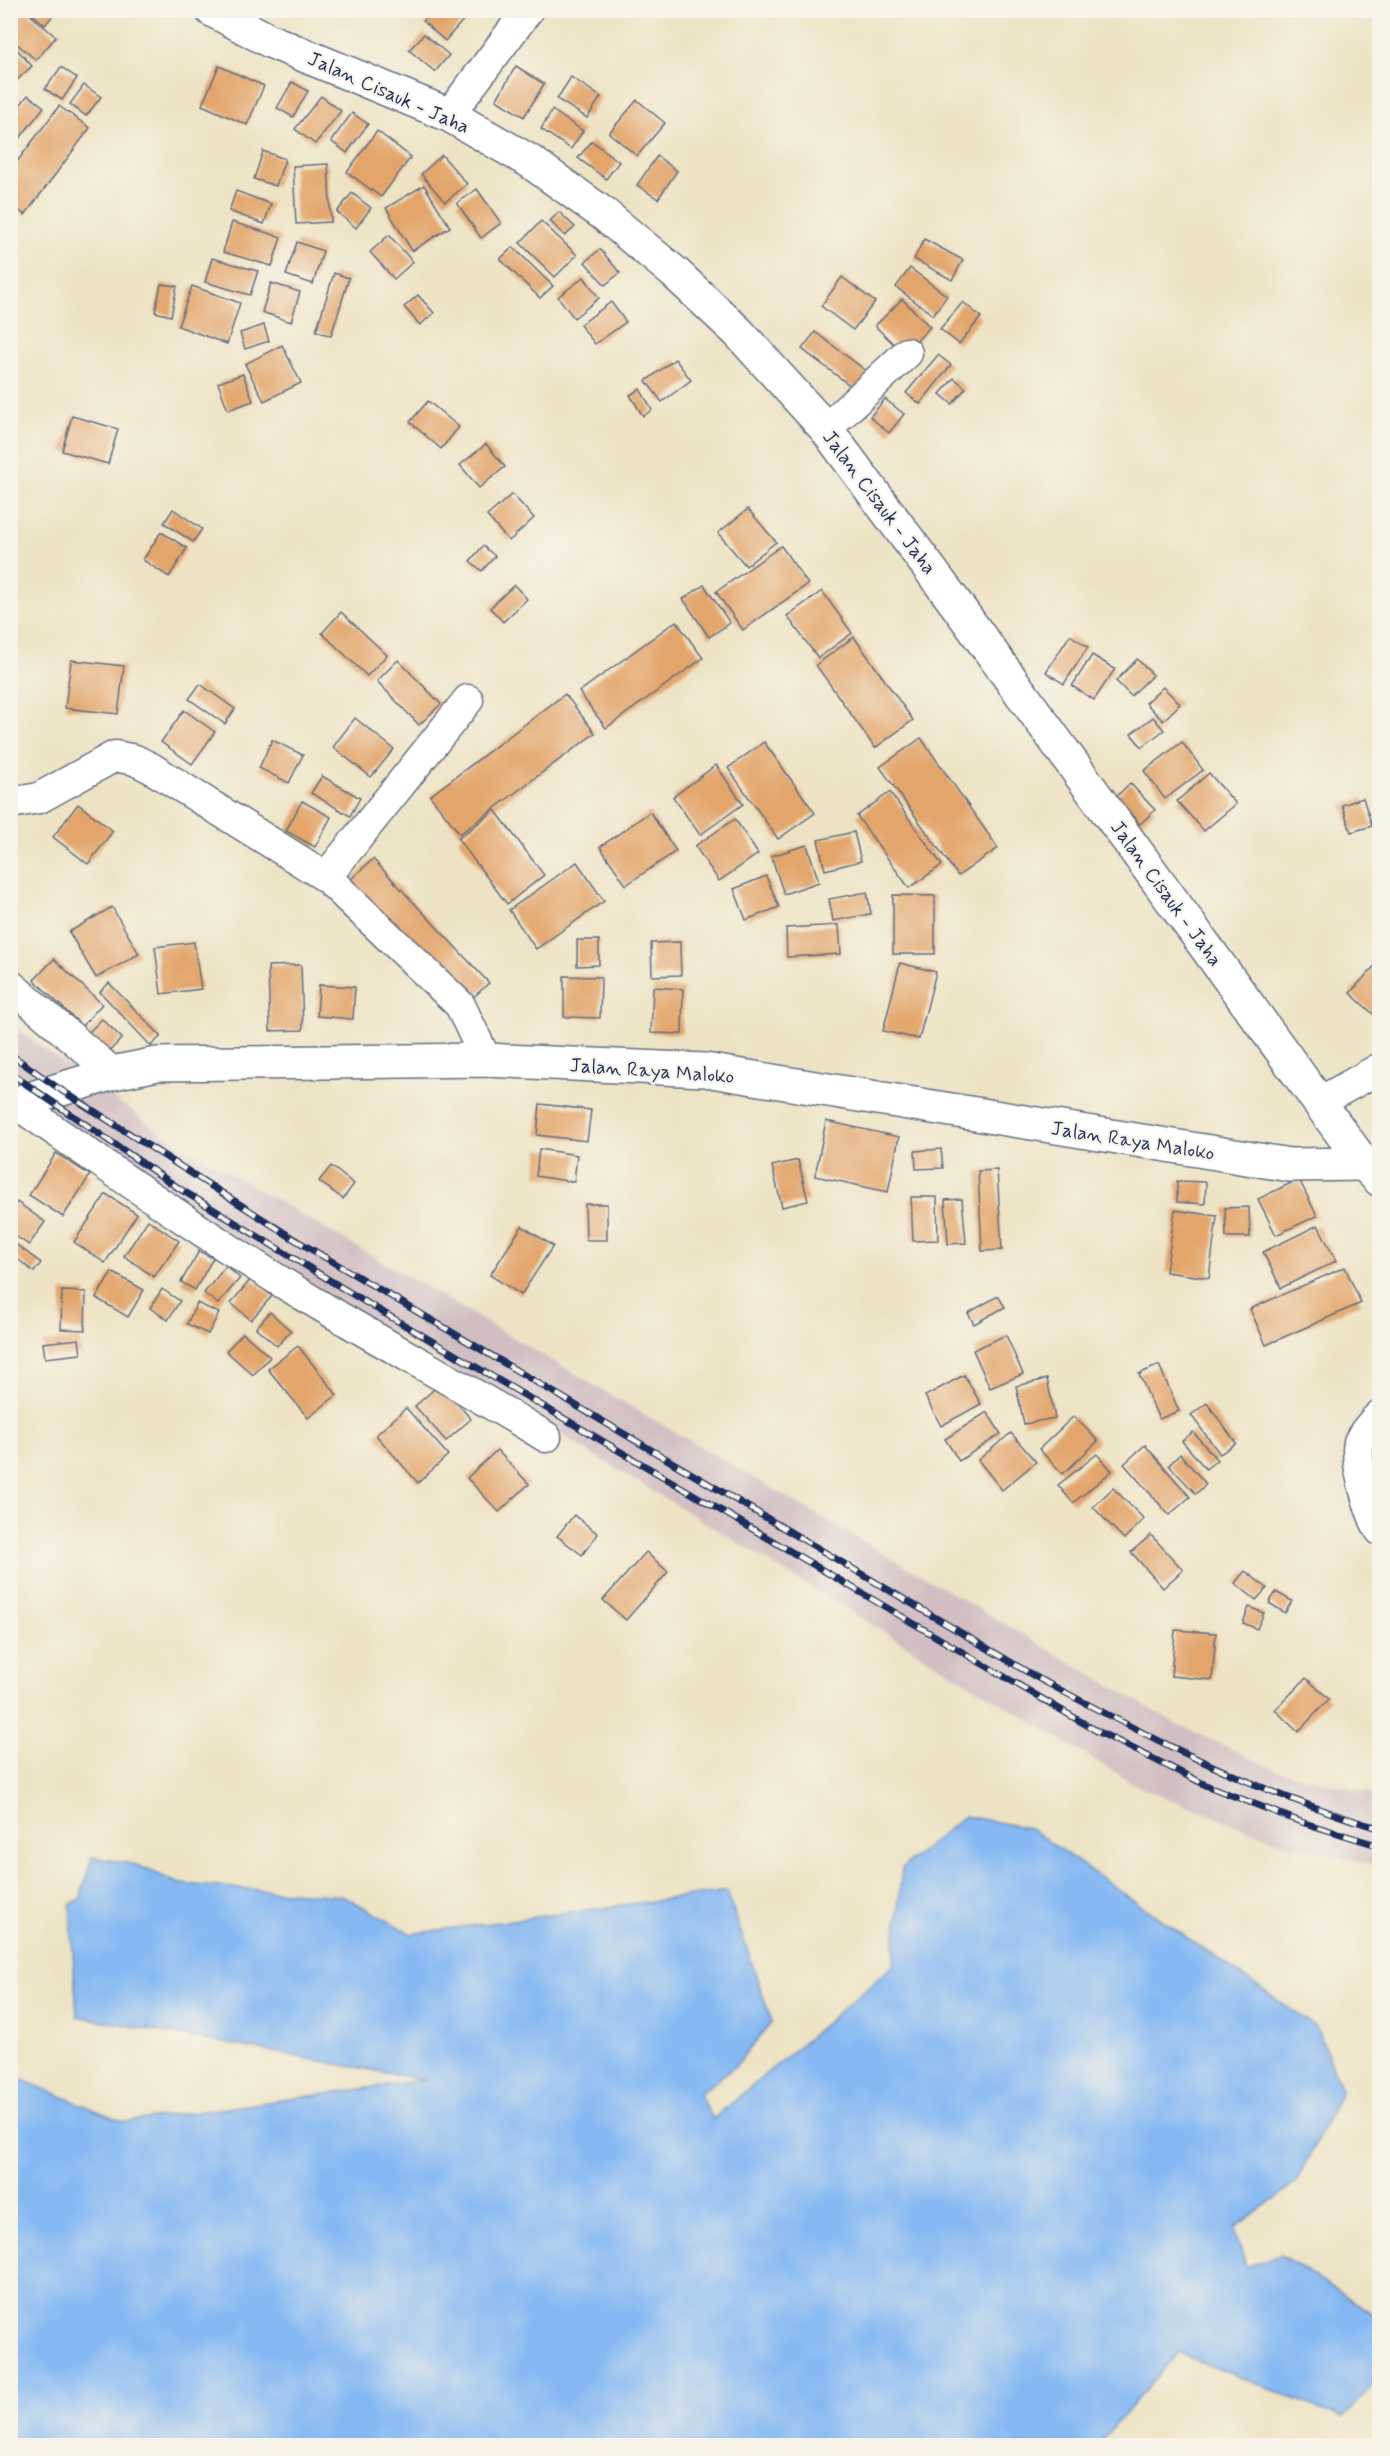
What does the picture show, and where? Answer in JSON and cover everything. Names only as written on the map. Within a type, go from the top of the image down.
[{"type":"main road","name":"Jalan Cisauk - Jaha","points":[[212,10],[270,41],[449,115],[531,162],[604,215],[675,273],[738,332],[826,429],[1372,1172]]},
{"type":"main road","name":"Jalan Raya Maloko","points":[[13,1104],[113,1073],[157,1064],[486,1060],[705,1070],[1290,1165],[1372,1172]]},
{"type":"street","points":[[449,115],[528,10]]},
{"type":"street","points":[[826,429],[907,353]]},
{"type":"street","points":[[326,877],[468,700]]},
{"type":"street","points":[[10,798],[16,802],[39,798],[115,756],[135,760],[326,877],[460,1005],[486,1060]]},
{"type":"street","points":[[10,986],[113,1073]]},
{"type":"street","points":[[1320,1102],[1380,1068]]},
{"type":"street","points":[[13,1104],[188,1222],[306,1297],[473,1392],[546,1437]]},
{"type":"street","points":[[1380,1415],[1359,1442],[1360,1469],[1374,1520],[1380,1530]]},
{"type":"shaded area","points":[[11,1025],[166,1136],[1175,1723],[1278,1771],[1379,1795],[1379,1867],[1277,1841],[1139,1787],[132,1174],[11,1090]]},
{"type":"water","points":[[964,1816],[1029,1828],[1316,2027],[1342,2090],[1296,2183],[1234,2228],[1246,2267],[1281,2255],[1379,2317],[1378,2378],[1343,2418],[1178,2353],[1097,2445],[11,2445],[11,2084],[18,2078],[124,2122],[425,2080],[77,2016],[70,1905],[80,1899],[92,1857],[137,1865],[180,1884],[344,1896],[411,1934],[727,1891],[772,2022],[736,2065],[699,2094],[713,2119],[893,1966],[902,1868]]},
{"type":"building","points":[[12,10],[25,10],[56,37],[36,60],[10,38]]},
{"type":"building","points":[[28,10],[57,10],[45,25]]},
{"type":"building","points":[[432,10],[472,10],[445,41],[423,21]]},
{"type":"building","points":[[424,34],[449,55],[435,72],[409,50]]},
{"type":"building","points":[[14,46],[32,66],[15,82],[10,77],[10,50]]},
{"type":"building","points":[[219,66],[264,86],[247,125],[202,105]]},
{"type":"building","points":[[516,66],[544,84],[524,117],[496,100]]},
{"type":"building","points":[[61,67],[77,78],[62,100],[45,89]]},
{"type":"building","points":[[571,77],[601,97],[587,118],[557,99]]},
{"type":"building","points":[[292,82],[308,91],[293,117],[277,108]]},
{"type":"building","points":[[84,85],[101,97],[86,116],[70,104]]},
{"type":"building","points":[[28,95],[44,107],[10,151],[10,118]]},
{"type":"building","points":[[321,96],[341,111],[315,144],[295,129]]},
{"type":"building","points":[[637,100],[665,123],[637,156],[609,133]]},
{"type":"building","points":[[59,106],[90,128],[25,215],[10,204],[10,171]]},
{"type":"building","points":[[552,110],[583,131],[571,149],[541,129]]},
{"type":"building","points":[[352,113],[368,124],[347,153],[331,141]]},
{"type":"building","points":[[377,131],[411,157],[381,197],[347,172]]},
{"type":"building","points":[[592,141],[619,162],[606,179],[578,158]]},
{"type":"building","points":[[263,151],[285,159],[276,186],[254,179]]},
{"type":"building","points":[[442,155],[467,184],[445,202],[421,174]]},
{"type":"building","points":[[657,156],[677,171],[658,199],[637,185]]},
{"type":"building","points":[[328,164],[331,222],[296,224],[293,166]]},
{"type":"building","points":[[424,185],[450,227],[412,251],[386,208]]},
{"type":"building","points":[[477,189],[501,223],[481,238],[457,203]]},
{"type":"building","points":[[236,191],[271,204],[264,224],[229,211]]},
{"type":"building","points":[[352,193],[371,208],[356,228],[337,212]]},
{"type":"building","points":[[559,212],[575,227],[565,236],[550,221]]},
{"type":"building","points":[[541,221],[577,255],[555,277],[520,243]]},
{"type":"building","points":[[232,222],[281,237],[272,266],[223,252]]},
{"type":"building","points":[[389,235],[413,262],[394,279],[370,252]]},
{"type":"building","points":[[924,239],[963,260],[952,280],[914,259]]},
{"type":"building","points":[[297,242],[323,251],[313,284],[286,275]]},
{"type":"building","points":[[513,247],[553,286],[540,298],[500,259]]},
{"type":"building","points":[[600,249],[620,273],[605,285],[585,262]]},
{"type":"building","points":[[212,258],[258,271],[250,295],[205,282]]},
{"type":"building","points":[[910,268],[947,296],[933,315],[896,287]]},
{"type":"building","points":[[334,273],[349,278],[331,336],[316,331]]},
{"type":"building","points":[[584,277],[599,298],[574,318],[558,297]]},
{"type":"building","points":[[842,277],[875,302],[853,330],[821,306]]},
{"type":"building","points":[[271,283],[300,292],[291,322],[262,312]]},
{"type":"building","points":[[161,284],[177,286],[171,316],[155,312]]},
{"type":"building","points":[[192,286],[240,303],[227,344],[178,326]]},
{"type":"building","points":[[418,295],[434,313],[420,325],[404,307]]},
{"type":"building","points":[[902,299],[930,327],[904,354],[875,326]]},
{"type":"building","points":[[611,302],[626,322],[595,344],[580,325]]},
{"type":"building","points":[[963,302],[981,317],[959,344],[940,329]]},
{"type":"building","points":[[264,325],[269,341],[245,349],[240,333]]},
{"type":"building","points":[[815,332],[873,376],[860,393],[802,349]]},
{"type":"building","points":[[282,345],[301,383],[264,401],[245,364]]},
{"type":"building","points":[[938,355],[951,365],[920,404],[906,393]]},
{"type":"building","points":[[675,359],[691,380],[662,402],[646,381]]},
{"type":"building","points":[[243,374],[253,401],[228,410],[218,383]]},
{"type":"building","points":[[954,378],[966,388],[952,404],[940,394]]},
{"type":"building","points":[[640,389],[652,410],[643,416],[630,395]]},
{"type":"building","points":[[885,399],[904,414],[889,433],[870,417]]},
{"type":"building","points":[[428,401],[459,427],[441,449],[410,422]]},
{"type":"building","points":[[72,416],[118,429],[108,464],[62,451]]},
{"type":"building","points":[[486,444],[505,467],[479,488],[460,465]]},
{"type":"building","points":[[512,494],[534,518],[509,541],[487,516]]},
{"type":"building","points":[[173,509],[202,529],[193,542],[164,523]]},
{"type":"building","points":[[748,509],[776,542],[746,566],[718,533]]},
{"type":"building","points":[[161,532],[187,548],[169,577],[143,560]]},
{"type":"building","points":[[483,546],[495,556],[482,571],[470,561]]},
{"type":"building","points":[[781,546],[808,584],[743,630],[716,592]]},
{"type":"building","points":[[514,585],[527,599],[503,622],[490,608]]},
{"type":"building","points":[[704,585],[730,623],[709,637],[683,599]]},
{"type":"building","points":[[822,591],[852,633],[818,658],[787,616]]},
{"type":"building","points":[[341,612],[387,655],[367,676],[322,633]]},
{"type":"building","points":[[676,621],[703,658],[606,728],[579,692]]},
{"type":"building","points":[[1070,635],[1088,647],[1064,684],[1046,672]]},
{"type":"building","points":[[854,637],[913,720],[875,748],[816,665]]},
{"type":"building","points":[[1092,655],[1115,669],[1094,700],[1072,686]]},
{"type":"building","points":[[1137,659],[1153,675],[1131,696],[1116,681]]},
{"type":"building","points":[[71,660],[124,666],[118,714],[65,708]]},
{"type":"building","points":[[398,660],[441,704],[419,725],[377,681]]},
{"type":"building","points":[[200,684],[235,709],[225,724],[189,699]]},
{"type":"building","points":[[1163,687],[1180,704],[1163,721],[1146,703]]},
{"type":"building","points":[[565,694],[595,733],[460,834],[430,796]]},
{"type":"building","points":[[184,710],[215,732],[192,764],[161,742]]},
{"type":"building","points":[[1153,717],[1164,730],[1142,747],[1131,734]]},
{"type":"building","points":[[355,718],[394,749],[371,777],[333,747]]},
{"type":"building","points":[[921,738],[998,848],[958,876],[880,767]]},
{"type":"building","points":[[272,740],[303,755],[289,783],[259,768]]},
{"type":"building","points":[[764,742],[815,813],[778,839],[728,768]]},
{"type":"building","points":[[1182,742],[1203,770],[1165,799],[1144,771]]},
{"type":"building","points":[[716,765],[743,804],[700,835],[673,797]]},
{"type":"building","points":[[1209,773],[1236,804],[1204,831],[1177,801]]},
{"type":"building","points":[[322,776],[360,798],[350,816],[311,793]]},
{"type":"building","points":[[1130,783],[1155,810],[1140,824],[1116,797]]},
{"type":"building","points":[[890,792],[942,865],[909,888],[857,816]]},
{"type":"building","points":[[1363,798],[1372,826],[1351,832],[1342,805]]},
{"type":"building","points":[[302,801],[331,817],[315,847],[286,831]]},
{"type":"building","points":[[78,804],[113,831],[88,864],[53,837]]},
{"type":"building","points":[[495,810],[544,875],[507,904],[458,839]]},
{"type":"building","points":[[650,812],[676,851],[626,885],[600,847]]},
{"type":"building","points":[[735,819],[758,854],[719,881],[695,846]]},
{"type":"building","points":[[854,832],[861,861],[825,870],[818,840]]},
{"type":"building","points":[[807,845],[819,882],[784,894],[771,856]]},
{"type":"building","points":[[373,859],[489,983],[466,1004],[350,880]]},
{"type":"building","points":[[577,862],[604,901],[536,949],[509,910]]},
{"type":"building","points":[[766,876],[779,907],[746,920],[734,889]]},
{"type":"building","points":[[867,892],[871,914],[833,921],[829,899]]},
{"type":"building","points":[[893,895],[935,896],[935,954],[893,954]]},
{"type":"building","points":[[112,907],[139,954],[96,978],[69,932]]},
{"type":"building","points":[[839,925],[841,954],[787,957],[786,928]]},
{"type":"building","points":[[577,940],[599,940],[599,965],[577,966]]},
{"type":"building","points":[[194,942],[201,989],[161,994],[155,947]]},
{"type":"building","points":[[680,942],[681,975],[652,976],[651,943]]},
{"type":"building","points":[[54,959],[102,1004],[82,1026],[34,980]]},
{"type":"building","points":[[1380,960],[1380,1007],[1373,1014],[1350,993]]},
{"type":"building","points":[[900,963],[936,972],[919,1039],[883,1031]]},
{"type":"building","points":[[301,965],[303,1030],[270,1031],[268,966]]},
{"type":"building","points":[[564,976],[601,977],[600,1018],[564,1017]]},
{"type":"building","points":[[109,983],[161,1036],[151,1046],[100,992]]},
{"type":"building","points":[[319,985],[355,987],[353,1019],[317,1016]]},
{"type":"building","points":[[653,987],[683,989],[682,1034],[651,1033]]},
{"type":"building","points":[[102,1019],[122,1038],[107,1054],[86,1035]]},
{"type":"building","points":[[540,1104],[591,1110],[587,1141],[537,1135]]},
{"type":"building","points":[[826,1121],[899,1137],[888,1192],[815,1176]]},
{"type":"building","points":[[539,1149],[577,1155],[574,1182],[536,1176]]},
{"type":"building","points":[[941,1149],[943,1168],[916,1169],[915,1151]]},
{"type":"building","points":[[56,1153],[90,1175],[63,1217],[29,1195]]},
{"type":"building","points":[[798,1160],[808,1201],[782,1207],[772,1166]]},
{"type":"building","points":[[331,1166],[354,1184],[343,1199],[319,1181]]},
{"type":"building","points":[[997,1170],[1002,1250],[982,1251],[978,1171]]},
{"type":"building","points":[[1299,1179],[1317,1216],[1276,1235],[1258,1199]]},
{"type":"building","points":[[1177,1181],[1206,1182],[1205,1204],[1177,1202]]},
{"type":"building","points":[[106,1194],[137,1214],[105,1263],[74,1242]]},
{"type":"building","points":[[911,1197],[937,1197],[938,1240],[913,1241]]},
{"type":"building","points":[[962,1199],[966,1243],[948,1244],[945,1200]]},
{"type":"building","points":[[17,1202],[45,1222],[29,1245],[10,1232],[10,1211]]},
{"type":"building","points":[[585,1204],[607,1204],[607,1240],[586,1240]]},
{"type":"building","points":[[1249,1207],[1250,1237],[1226,1237],[1225,1208]]},
{"type":"building","points":[[1175,1210],[1217,1216],[1209,1278],[1166,1272]]},
{"type":"building","points":[[148,1220],[179,1241],[154,1277],[124,1256]]},
{"type":"building","points":[[1318,1225],[1336,1261],[1281,1288],[1263,1252]]},
{"type":"building","points":[[522,1226],[553,1246],[521,1295],[490,1275]]},
{"type":"building","points":[[10,1240],[41,1263],[34,1272],[10,1253]]},
{"type":"building","points":[[199,1251],[213,1258],[195,1290],[181,1282]]},
{"type":"building","points":[[226,1266],[240,1278],[218,1304],[204,1293]]},
{"type":"building","points":[[1345,1267],[1361,1303],[1266,1345],[1250,1309]]},
{"type":"building","points":[[112,1272],[144,1290],[128,1317],[96,1298]]},
{"type":"building","points":[[251,1279],[272,1296],[251,1320],[231,1303]]},
{"type":"building","points":[[162,1289],[180,1301],[168,1320],[150,1308]]},
{"type":"building","points":[[62,1291],[86,1292],[85,1330],[61,1329]]},
{"type":"building","points":[[998,1296],[1005,1307],[974,1324],[968,1313]]},
{"type":"building","points":[[197,1303],[219,1313],[208,1334],[187,1324]]},
{"type":"building","points":[[270,1312],[291,1331],[277,1346],[256,1328]]},
{"type":"building","points":[[243,1333],[270,1357],[253,1375],[226,1351]]},
{"type":"building","points":[[1006,1335],[1023,1374],[990,1388],[973,1350]]},
{"type":"building","points":[[79,1339],[81,1354],[45,1358],[43,1343]]},
{"type":"building","points":[[298,1346],[337,1395],[308,1418],[268,1369]]},
{"type":"building","points":[[1159,1365],[1179,1411],[1159,1419],[1139,1374]]},
{"type":"building","points":[[964,1375],[981,1404],[941,1426],[925,1396]]},
{"type":"building","points":[[1047,1379],[1055,1418],[1024,1424],[1016,1386]]},
{"type":"building","points":[[440,1384],[471,1419],[446,1441],[415,1406]]},
{"type":"building","points":[[1207,1403],[1236,1443],[1220,1454],[1191,1415]]},
{"type":"building","points":[[406,1408],[448,1455],[418,1483],[376,1435]]},
{"type":"building","points":[[987,1412],[1001,1434],[959,1461],[945,1439]]},
{"type":"building","points":[[1074,1416],[1098,1441],[1063,1474],[1039,1449]]},
{"type":"building","points":[[1193,1432],[1217,1460],[1206,1469],[1182,1441]]},
{"type":"building","points":[[1011,1433],[1036,1462],[1002,1490],[978,1460]]},
{"type":"building","points":[[1145,1445],[1190,1497],[1169,1515],[1124,1464]]},
{"type":"building","points":[[497,1450],[529,1484],[499,1512],[467,1478]]},
{"type":"building","points":[[1097,1454],[1112,1471],[1073,1503],[1058,1485]]},
{"type":"building","points":[[1180,1454],[1206,1484],[1196,1494],[1169,1465]]},
{"type":"building","points":[[1113,1488],[1144,1519],[1124,1539],[1093,1507]]},
{"type":"building","points":[[574,1515],[598,1534],[582,1555],[557,1536]]},
{"type":"building","points":[[1151,1535],[1183,1570],[1163,1588],[1131,1552]]},
{"type":"building","points":[[646,1552],[668,1572],[626,1620],[603,1600]]},
{"type":"building","points":[[1245,1571],[1267,1588],[1256,1600],[1235,1583]]},
{"type":"building","points":[[1276,1592],[1292,1601],[1285,1613],[1269,1603]]},
{"type":"building","points":[[1249,1607],[1264,1613],[1257,1629],[1243,1623]]},
{"type":"building","points":[[1175,1630],[1216,1633],[1212,1680],[1171,1676]]},
{"type":"building","points":[[1306,1678],[1329,1699],[1298,1732],[1275,1710]]},
{"type":"railway","points":[[10,1054],[61,1090],[294,1239],[1036,1677],[1207,1764],[1278,1794],[1380,1828]]},
{"type":"railway","points":[[10,1073],[180,1189],[367,1303],[1097,1731],[1208,1786],[1301,1822],[1380,1846]]}]
